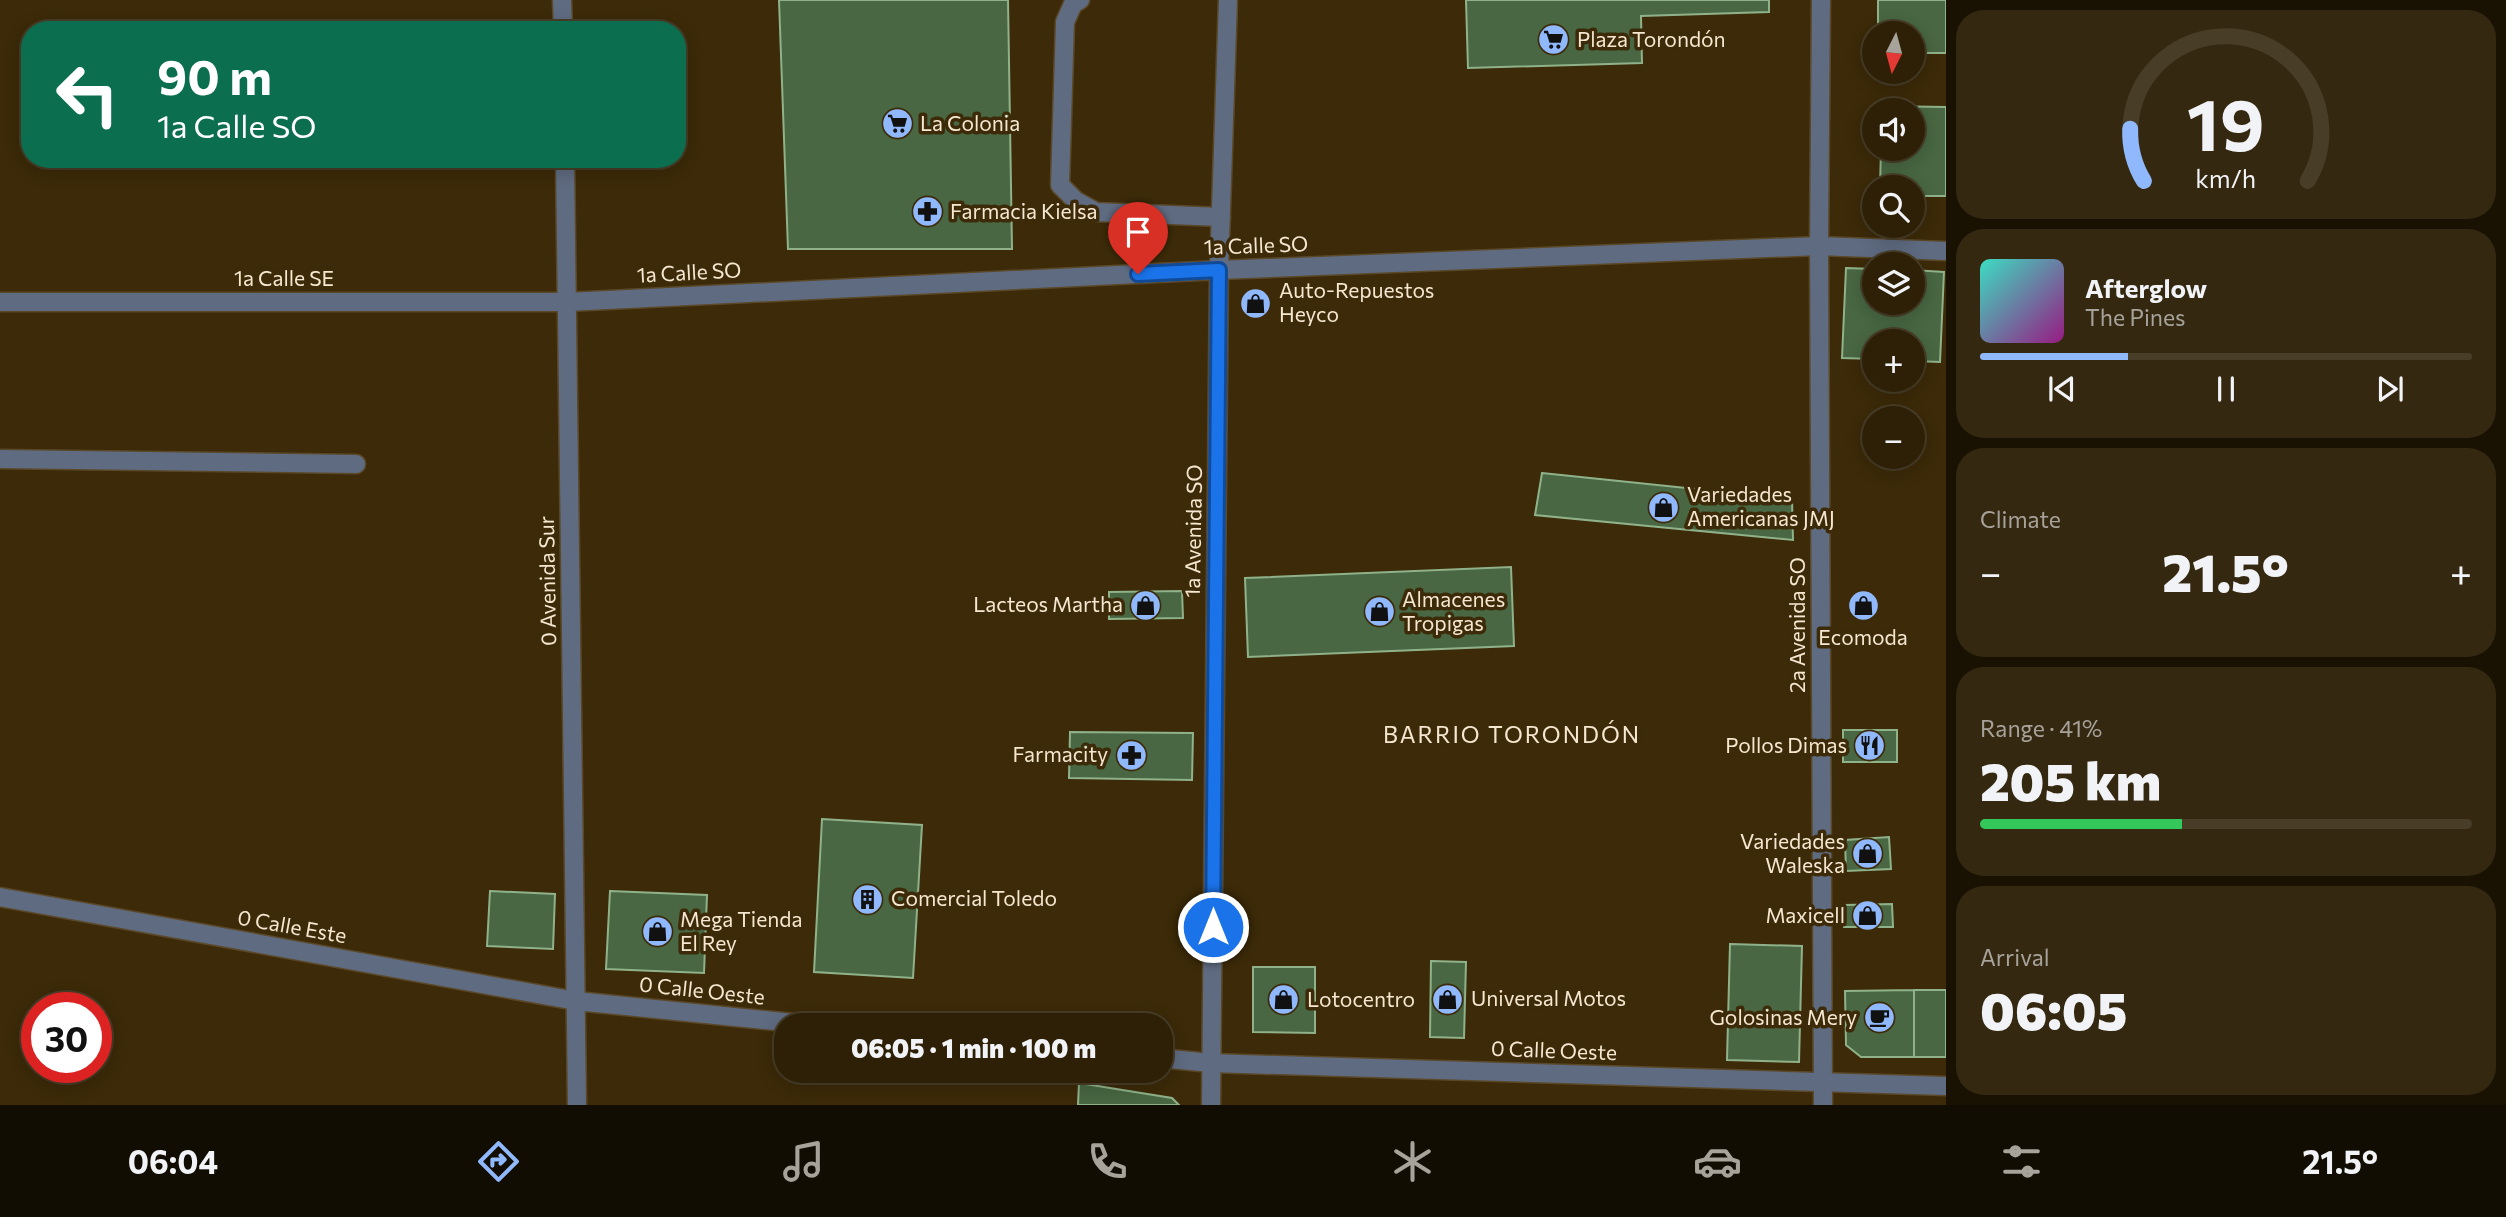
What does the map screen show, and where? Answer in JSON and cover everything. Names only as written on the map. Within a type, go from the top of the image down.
[{"type":"street","points":[[562,0],[563,21]]},
{"type":"street","points":[[1080,0],[1073,4],[1065,22],[1060,185],[1076,201],[1096,212],[1221,217]]},
{"type":"street","points":[[1219,0],[1228,0]]},
{"type":"street","name":"1a Avenida SO","points":[[1211,1105],[1219,270],[1228,0]]},
{"type":"street","name":"2a Avenida SO","points":[[1821,0],[1819,246],[1822,1105]]},
{"type":"street","name":"0 Avenida Sur","points":[[565,168],[577,1105]]},
{"type":"street","name":"1a Calle SO","points":[[567,302],[1219,270],[1819,246],[1946,251]]},
{"type":"street","name":"1a Calle SE","points":[[0,302],[567,302]]},
{"type":"street","points":[[0,459],[356,464]]},
{"type":"street","name":"0 Calle Este","points":[[0,897],[576,1001]]},
{"type":"street","name":"0 Calle Oeste","points":[[576,1001],[774,1021]]},
{"type":"street","name":"0 Calle Oeste","points":[[1173,1059],[1211,1063],[1946,1086]]},
{"type":"building","name":"La Colonia","points":[[779,0],[1008,0],[1012,249],[788,249]]},
{"type":"building","name":"Plaza Torondón","points":[[1466,0],[1769,0],[1769,12],[1641,16],[1642,63],[1468,68]]},
{"type":"building","points":[[1878,0],[1946,0],[1946,53],[1925,53],[1925,21],[1878,21]]},
{"type":"building","points":[[1925,107],[1946,107],[1946,196],[1925,196],[1925,175],[1880,175],[1881,161],[1925,161]]},
{"type":"building","points":[[1846,268],[1862,269],[1862,315],[1925,315],[1925,271],[1944,272],[1940,362],[1925,361],[1925,329],[1862,329],[1862,359],[1842,358]]},
{"type":"building","name":"Variedades Americanas JMJ","points":[[1542,473],[1792,499],[1793,540],[1535,515]]},
{"type":"building","name":"Almacenes Tropigas","points":[[1511,567],[1514,646],[1248,657],[1245,578]]},
{"type":"building","name":"Lacteos Martha","points":[[1182,591],[1183,618],[1109,619],[1109,592]]},
{"type":"building","name":"Pollos Dimas","points":[[1843,730],[1897,730],[1897,762],[1843,762]]},
{"type":"building","name":"Farmacity","points":[[1070,732],[1193,733],[1192,780],[1069,778]]},
{"type":"building","name":"Comercial Toledo","points":[[822,819],[922,825],[913,978],[814,972]]},
{"type":"building","name":"Variedades Waleska","points":[[1889,837],[1891,869],[1846,871],[1845,840]]},
{"type":"building","points":[[490,891],[555,894],[553,949],[487,946]]},
{"type":"building","name":"Mega Tienda El Rey","points":[[610,891],[707,895],[704,973],[606,969]]},
{"type":"building","name":"Maxicell","points":[[1892,904],[1893,927],[1844,927],[1844,905]]},
{"type":"building","points":[[1730,944],[1802,946],[1799,1062],[1727,1060]]},
{"type":"building","name":"Universal Motos","points":[[1431,961],[1466,962],[1464,1038],[1430,1037]]},
{"type":"building","name":"Lotocentro","points":[[1253,967],[1315,967],[1315,1033],[1253,1032]]},
{"type":"building","points":[[1914,990],[1946,990],[1946,1057],[1914,1057]]},
{"type":"building","name":"Golosinas Mery","points":[[1914,990],[1914,1057],[1861,1057],[1846,1045],[1845,991]]},
{"type":"building","points":[[1079,1083],[1172,1098],[1179,1105],[1078,1105]]},
{"type":"place","name":"Plaza Torondón","points":[[1554,40]]},
{"type":"place","name":"La Colonia","points":[[897,124]]},
{"type":"place","name":"Farmacia Kielsa","points":[[927,212]]},
{"type":"place","name":"Auto-Repuestos Heyco","points":[[1256,303]]},
{"type":"place","name":"Variedades Americanas JMJ","points":[[1664,507]]},
{"type":"place","name":"Lacteos Martha","points":[[1146,605]]},
{"type":"place","name":"Ecomoda","points":[[1863,606]]},
{"type":"place","name":"Almacenes Tropigas","points":[[1379,612]]},
{"type":"place","name":"Pollos Dimas","points":[[1870,746]]},
{"type":"place","name":"Farmacity","points":[[1131,755]]},
{"type":"place","name":"Variedades Waleska","points":[[1868,854]]},
{"type":"place","name":"Comercial Toledo","points":[[868,899]]},
{"type":"place","name":"Maxicell","points":[[1868,916]]},
{"type":"place","name":"Mega Tienda El Rey","points":[[657,932]]},
{"type":"place","name":"Universal Motos","points":[[1448,999]]},
{"type":"place","name":"Lotocentro","points":[[1284,1000]]},
{"type":"place","name":"Golosinas Mery","points":[[1880,1018]]},
{"type":"district","name":"BARRIO TORONDÓN","points":[[1512,735]]},
{"type":"route","points":[[1138,274],[1219,270],[1213,927]]}]
